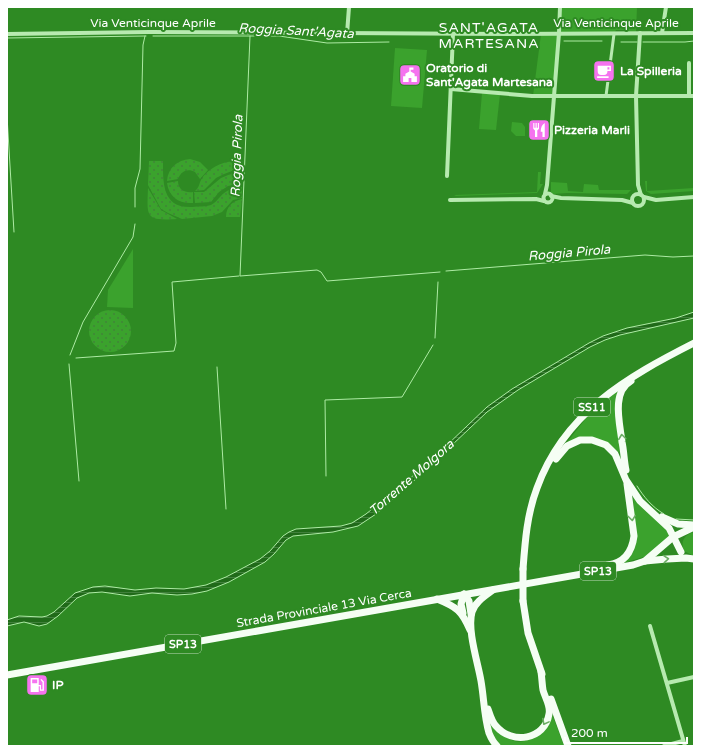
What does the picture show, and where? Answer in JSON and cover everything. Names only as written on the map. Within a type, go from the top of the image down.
[{"type":"main road","name":"SS11","points":[[541,672],[528,633],[523,601],[523,569],[527,528],[538,486],[546,468],[571,430],[588,411],[608,393],[626,380],[694,343]]},
{"type":"main road","points":[[632,489],[625,466],[619,412],[621,396],[628,383],[660,365],[673,354]]},
{"type":"main road","points":[[538,486],[565,448],[575,442],[585,439],[600,442],[610,448],[615,454],[626,480],[634,536],[631,549],[627,555],[613,564],[550,579]]},
{"type":"main road","points":[[626,480],[640,501],[667,525],[681,552],[686,558]]},
{"type":"main road","points":[[653,512],[678,524],[692,527]]},
{"type":"main road","points":[[681,552],[680,539],[692,527]]},
{"type":"main road","name":"Strada Provinciale 13 Via Cerca","points":[[645,561],[673,537],[692,527]]},
{"type":"main road","name":"Strada Provinciale 13 Via Cerca","points":[[7,675],[633,565],[645,561],[686,558],[694,559]]},
{"type":"main road","points":[[468,617],[480,600],[496,588]]},
{"type":"main road","points":[[464,594],[469,601],[468,617],[481,682],[488,731],[492,740],[497,746]]},
{"type":"main road","points":[[436,599],[455,607],[468,617]]},
{"type":"main road","points":[[481,682],[491,719],[496,727],[512,737],[528,737],[542,728],[549,715],[549,706],[543,689],[541,672]]},
{"type":"main road","points":[[541,672],[568,746]]},
{"type":"street","points":[[347,34],[350,7]]},
{"type":"street","points":[[548,197],[547,185],[560,33],[560,7]]},
{"type":"street","points":[[662,33],[666,7]]},
{"type":"street","name":"Via Venticinque Aprile","points":[[7,34],[142,32],[347,34],[694,33]]},
{"type":"street","points":[[640,33],[636,96],[638,185],[644,201],[642,204]]},
{"type":"street","points":[[447,176],[453,34]]},
{"type":"street","points":[[606,96],[614,34]]},
{"type":"street","points":[[689,63],[689,96]]},
{"type":"street","points":[[451,89],[525,96],[694,96]]},
{"type":"street","points":[[633,203],[638,185]]},
{"type":"street","points":[[622,200],[634,196],[642,196],[656,200]]},
{"type":"street","points":[[450,200],[536,199],[548,197],[622,200],[638,206],[656,200],[694,197]]},
{"type":"street","points":[[650,626],[685,746]]},
{"type":"street","points":[[667,683],[694,677]]},
{"type":"street","points":[[664,746],[684,741]]},
{"type":"shaded area","points":[[562,7],[637,7],[636,32],[616,30],[615,32],[561,33]]},
{"type":"shaded area","points":[[541,34],[559,34],[554,95],[533,96]]},
{"type":"shaded area","points":[[395,48],[427,50],[422,108],[391,106]]},
{"type":"shaded area","points":[[482,93],[500,94],[496,130],[479,129]]},
{"type":"shaded area","points":[[512,122],[522,123],[525,127],[525,136],[516,136],[511,131]]},
{"type":"shaded area","points":[[190,159],[200,162],[208,170],[200,179],[195,172],[187,170],[181,174],[178,179],[167,181],[169,172],[177,163]]},
{"type":"shaded area","points":[[149,161],[163,161],[164,186],[166,193],[175,204],[193,207],[209,206],[227,191],[239,187],[242,187],[242,198],[233,200],[222,212],[212,216],[182,219],[161,209],[148,185]]},
{"type":"shaded area","points":[[243,161],[242,171],[232,171],[224,174],[216,178],[204,190],[195,191],[201,180],[211,169],[224,163]]},
{"type":"shaded area","points":[[538,172],[541,172],[540,184],[543,184],[537,193],[454,195],[537,192]]},
{"type":"shaded area","points":[[233,173],[242,173],[242,183],[228,186],[219,192],[211,202],[195,203],[194,192],[204,192],[221,178]]},
{"type":"shaded area","points":[[178,181],[179,187],[182,190],[193,192],[193,203],[179,201],[172,196],[167,183]]},
{"type":"shaded area","points":[[645,181],[647,181],[647,191],[694,188],[694,191],[651,194],[646,191]]},
{"type":"shaded area","points":[[551,182],[567,183],[568,191],[583,192],[584,184],[598,185],[599,190],[631,190],[627,194],[553,194],[551,192]]},
{"type":"shaded area","points":[[148,188],[161,210],[177,219],[159,219],[153,218],[150,215],[148,211]]},
{"type":"shaded area","points":[[242,199],[240,217],[226,217],[228,207],[235,201]]},
{"type":"shaded area","points":[[133,249],[133,308],[107,307],[108,290]]},
{"type":"shaded area","points":[[106,310],[114,310],[122,313],[128,319],[131,331],[128,343],[122,349],[114,352],[106,352],[98,349],[92,343],[89,335],[89,327],[92,319],[98,313]]},
{"type":"shaded area","name":"Torrente Molgora","points":[[694,312],[694,318],[620,335],[605,340],[590,347],[518,390],[487,412],[417,478],[376,514],[358,526],[333,532],[293,536],[286,540],[265,562],[229,582],[207,591],[177,595],[152,593],[130,596],[102,592],[89,593],[77,598],[47,624],[39,626],[24,622],[7,626],[7,620],[19,616],[47,616],[54,612],[75,593],[93,587],[105,586],[135,590],[156,588],[184,589],[206,585],[226,577],[260,559],[270,551],[283,536],[296,529],[341,526],[352,523],[366,514],[407,481],[487,407],[512,389],[603,336],[627,328],[676,318]]},
{"type":"shaded area","points":[[621,387],[619,395],[623,455],[601,440],[564,446],[587,417]]},
{"type":"shaded area","points":[[633,496],[663,525],[670,535],[647,556],[623,563],[634,551],[636,543]]},
{"type":"shaded area","points":[[694,532],[694,556],[684,551],[682,544],[685,537]]},
{"type":"shaded area","points":[[552,714],[564,746],[499,746],[494,738],[489,720],[510,739],[517,742],[529,739],[534,735],[540,730]]},
{"type":"waterway","name":"Roggia Pirola","points":[[135,207],[135,188],[140,169],[143,45],[145,36]]},
{"type":"waterway","name":"Roggia Sant'Agata","points":[[7,38],[146,36]]},
{"type":"waterway","name":"Roggia Sant'Agata","points":[[153,36],[279,36],[327,43],[389,42]]},
{"type":"waterway","name":"Roggia Pirola","points":[[250,36],[240,276],[317,270],[321,272],[327,281],[440,272]]},
{"type":"waterway","name":"Roggia Sant'Agata","points":[[564,41],[602,41]]},
{"type":"waterway","name":"Roggia Sant'Agata","points":[[643,42],[694,41]]},
{"type":"waterway","name":"Roggia Sant'Agata","points":[[621,42],[637,42]]},
{"type":"waterway","points":[[7,116],[14,232]]},
{"type":"waterway","name":"Roggia Pirola","points":[[70,355],[83,322],[133,237],[135,224]]},
{"type":"waterway","name":"Roggia Pirola","points":[[446,271],[645,255],[673,257],[694,256]]},
{"type":"waterway","name":"Roggia Pirola","points":[[76,358],[174,351],[176,343],[172,282],[239,276]]},
{"type":"waterway","points":[[435,338],[438,282]]},
{"type":"waterway","points":[[326,476],[325,400],[402,397],[433,345]]},
{"type":"waterway","name":"Roggia Pirola","points":[[69,364],[79,481]]},
{"type":"waterway","points":[[217,367],[226,509]]},
{"type":"waterway","points":[[637,486],[649,502],[664,514]]},
{"type":"waterway","points":[[676,519],[694,520]]},
{"type":"place","name":"La Spilleria","points":[[604,71]]},
{"type":"place","name":"Oratorio di Sant'Agata Martesana","points":[[410,75]]},
{"type":"place","name":"Pizzeria Marli","points":[[539,130]]},
{"type":"place","name":"IP","points":[[37,685]]},
{"type":"district","name":"SANT'AGATA MARTESANA","points":[[489,36]]}]
